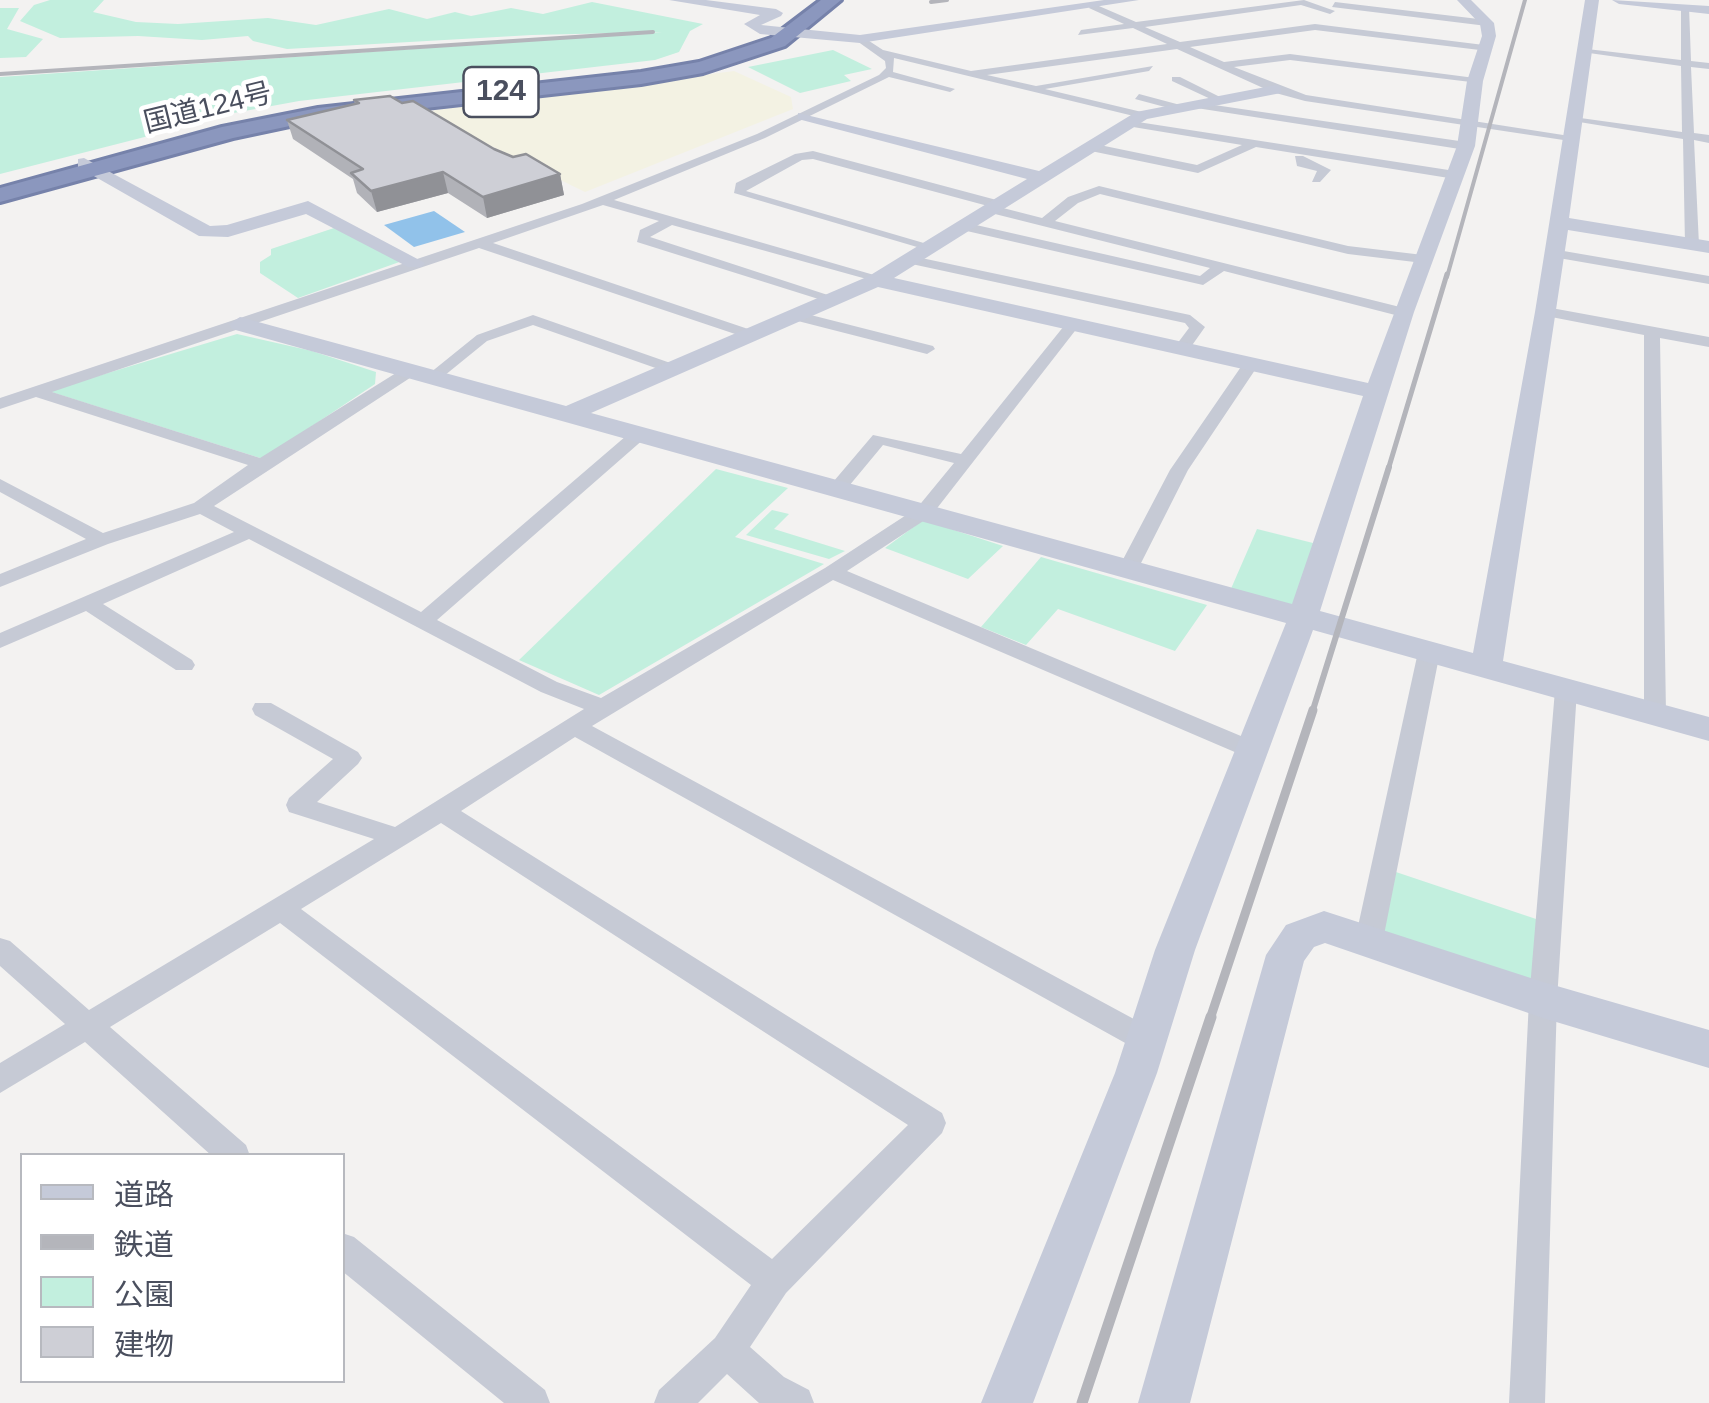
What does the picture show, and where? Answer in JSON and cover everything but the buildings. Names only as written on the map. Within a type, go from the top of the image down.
[{"type":"highway","name":"国道124号","points":[[784,33],[814,0]]},
{"type":"highway","name":"国道124号","points":[[0,186],[318,114],[685,71],[742,56],[832,0]]},
{"type":"highway","name":"国道124号","points":[[0,194],[89,165]]},
{"type":"street","points":[[676,0],[769,11],[776,14],[751,26],[784,33],[860,39],[1132,0]]},
{"type":"street","points":[[1315,28],[1332,8],[1367,0]]},
{"type":"street","points":[[1007,1403],[1304,617],[1403,312],[1466,146],[1474,81],[1488,48],[1488,23],[1464,0]]},
{"type":"street","points":[[1486,667],[1546,312],[1592,0]]},
{"type":"street","points":[[1619,0],[1709,10]]},
{"type":"street","points":[[1081,33],[1301,2],[1488,23]]},
{"type":"street","points":[[1092,6],[1276,90],[1304,98],[1471,121],[1709,139]]},
{"type":"street","points":[[1557,222],[1701,246],[1686,136],[1684,7]]},
{"type":"street","points":[[975,73],[1315,28],[1488,48]]},
{"type":"street","points":[[860,39],[884,54],[1136,112],[1254,144],[1455,176]]},
{"type":"street","points":[[1587,52],[1709,66]]},
{"type":"street","points":[[0,404],[602,201],[804,116],[886,73],[891,66],[884,54]]},
{"type":"street","points":[[1222,65],[1290,58],[1474,81]]},
{"type":"street","points":[[1032,88],[1149,68]]},
{"type":"street","points":[[886,73],[950,89]]},
{"type":"street","points":[[1176,79],[1222,100]]},
{"type":"street","points":[[986,94],[1012,82]]},
{"type":"street","points":[[568,414],[876,280],[1090,147],[1136,112],[1276,90]]},
{"type":"street","points":[[1046,106],[1068,96]]},
{"type":"street","points":[[1187,106],[1466,146]]},
{"type":"street","points":[[804,116],[1041,177]]},
{"type":"street","points":[[1090,147],[1198,169],[1254,144]]},
{"type":"street","points":[[1303,152],[1298,160],[1301,163],[1324,170],[1316,179]]},
{"type":"street","points":[[1182,348],[1197,326],[1190,320],[921,254],[740,193],[740,186],[799,156],[813,155],[1045,222],[1403,312]]},
{"type":"street","points":[[712,156],[731,161]]},
{"type":"street","points":[[89,165],[206,232],[228,230],[308,207],[414,262]]},
{"type":"street","points":[[750,166],[768,170]]},
{"type":"street","points":[[1045,222],[1073,200],[1099,190],[1348,250],[1423,260]]},
{"type":"street","points":[[602,201],[876,280],[1378,392]]},
{"type":"street","points":[[1249,226],[1265,210]]},
{"type":"street","points":[[671,220],[642,238],[834,299]]},
{"type":"street","points":[[962,226],[1202,282],[1221,266]]},
{"type":"street","points":[[475,242],[752,335]]},
{"type":"street","points":[[1552,253],[1709,280]]},
{"type":"street","points":[[1546,312],[1709,342]]},
{"type":"street","points":[[795,316],[928,350]]},
{"type":"street","points":[[0,582],[101,540],[202,508],[262,464],[482,338],[533,320],[673,369]]},
{"type":"street","points":[[240,324],[1709,729]]},
{"type":"street","points":[[0,1079],[440,810],[630,688],[832,572],[924,512],[1073,324]]},
{"type":"street","points":[[1652,331],[1654,714]]},
{"type":"street","points":[[1128,568],[1179,470],[1250,364]]},
{"type":"street","points":[[36,392],[262,464]]},
{"type":"street","points":[[425,620],[639,434]]},
{"type":"street","points":[[837,488],[880,439],[964,460]]},
{"type":"street","points":[[0,484],[101,540]]},
{"type":"street","points":[[202,508],[549,687],[604,707]]},
{"type":"street","points":[[0,640],[248,532]]},
{"type":"street","points":[[832,572],[1252,750]]},
{"type":"street","points":[[86,603],[184,665]]},
{"type":"street","points":[[1369,940],[1429,652]]},
{"type":"street","points":[[1526,1403],[1542,1000],[1566,690]]},
{"type":"street","points":[[263,709],[350,758],[298,805],[396,837]]},
{"type":"street","points":[[574,726],[1146,1040]]},
{"type":"street","points":[[440,810],[931,1123],[774,1282],[727,1350],[672,1403]]},
{"type":"street","points":[[280,908],[774,1282]]},
{"type":"street","points":[[1164,1403],[1286,955],[1300,936],[1324,927],[1542,1000],[1709,1049]]},
{"type":"street","points":[[0,949],[233,1153]]},
{"type":"street","points":[[345,1251],[532,1403]]},
{"type":"street","points":[[727,1350],[771,1390],[796,1403]]},
{"type":"green space","points":[[50,0],[104,0],[93,12],[136,22],[178,24],[268,18],[316,25],[389,9],[427,19],[455,12],[471,16],[511,8],[543,14],[592,2],[703,24],[690,31],[679,52],[655,60],[299,101],[190,121],[172,130],[0,174],[0,77],[662,32],[287,49],[253,41],[248,36],[202,40],[138,36],[60,38],[20,21],[34,5]]},
{"type":"green space","points":[[0,8],[19,8],[7,29],[43,39],[26,57],[0,58]]},
{"type":"green space","points":[[833,50],[872,69],[844,75],[851,81],[800,93],[748,67]]},
{"type":"green space","points":[[340,226],[405,260],[298,298],[260,273],[260,262],[271,255],[271,249]]},
{"type":"green space","points":[[237,334],[312,351],[376,372],[375,384],[263,459],[48,391]]},
{"type":"green space","points":[[716,469],[788,488],[735,537],[824,564],[599,695],[519,660]]},
{"type":"green space","points":[[772,510],[789,514],[774,529],[845,551],[829,559],[746,535]]},
{"type":"green space","points":[[923,520],[1003,546],[968,579],[885,548]]},
{"type":"green space","points":[[1257,529],[1317,544],[1297,605],[1285,606],[1230,591]]},
{"type":"green space","points":[[1041,557],[1207,605],[1175,651],[1058,609],[1026,645],[981,627]]},
{"type":"green space","points":[[1387,869],[1542,921],[1539,996],[1373,938]]},
{"type":"sand","points":[[734,71],[791,97],[793,109],[585,192],[422,112]]},
{"type":"water","points":[[434,211],[465,232],[414,247],[384,225]]},
{"type":"railway","points":[[931,2],[947,0]]},
{"type":"railway","points":[[1447,277],[1525,0]]},
{"type":"railway","points":[[0,74],[653,32]]},
{"type":"railway","points":[[1388,470],[1447,274]]},
{"type":"railway","points":[[1312,713],[1389,467]]},
{"type":"railway","points":[[1210,1019],[1312,713]]},
{"type":"railway","points":[[1082,1403],[1211,1017]]}]
